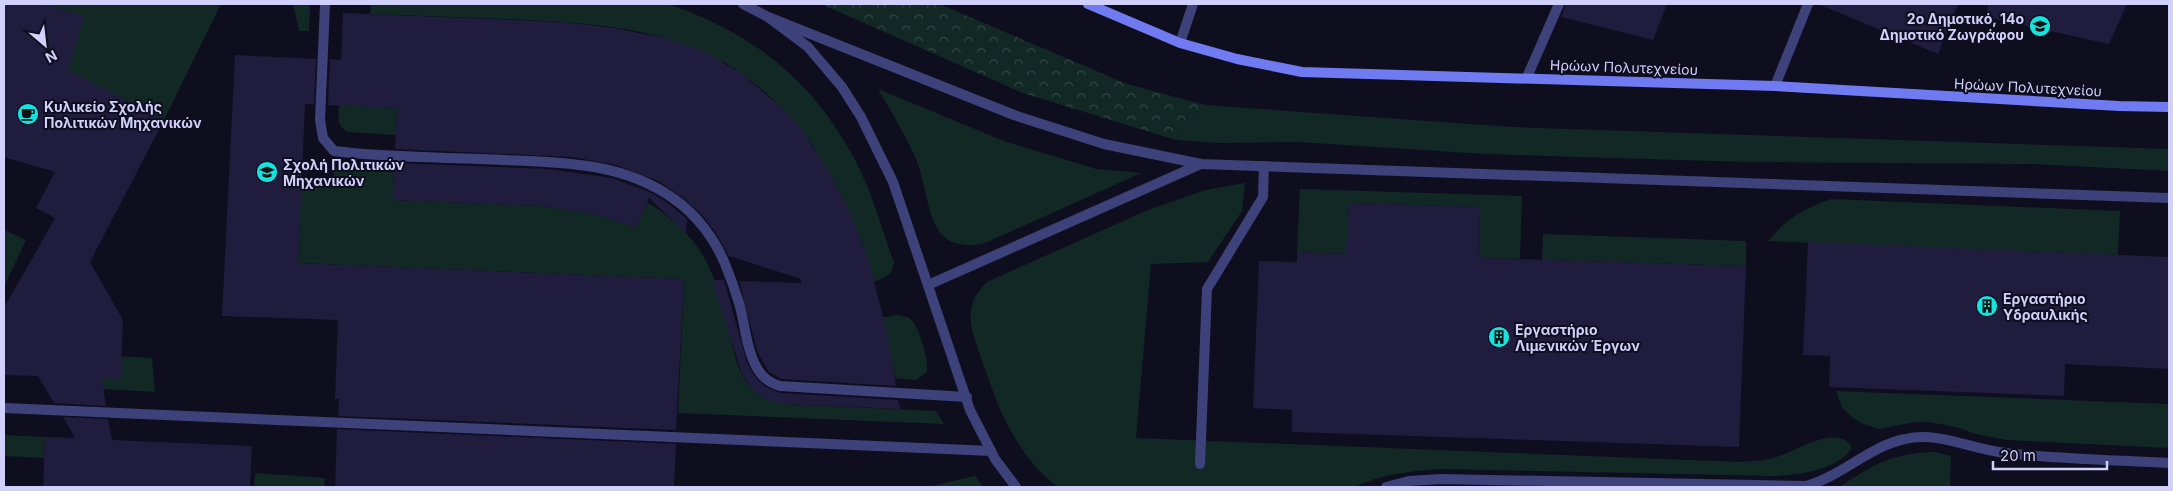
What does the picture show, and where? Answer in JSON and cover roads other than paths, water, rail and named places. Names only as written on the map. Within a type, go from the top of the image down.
[{"type":"street","points":[[325,4],[320,120],[323,138],[334,151],[573,162],[618,172],[656,187],[675,199],[693,215],[711,237],[724,262],[739,302],[757,368],[772,383],[780,386],[967,397]]},
{"type":"street","points":[[743,4],[768,17],[1014,116],[1104,144],[1201,164],[2169,198]]},
{"type":"street","name":"Ηρώων Πολυτεχνείου","points":[[1088,4],[1180,43],[1237,59],[1302,72],[1527,77],[1775,86],[2119,106],[2169,106]]},
{"type":"street","points":[[1180,43],[1193,4]]},
{"type":"street","points":[[1527,77],[1559,4]]},
{"type":"street","points":[[1775,86],[1808,4]]},
{"type":"street","points":[[768,17],[808,47],[842,87],[861,117],[893,182],[970,410],[991,451],[1016,487]]},
{"type":"street","points":[[928,285],[1201,164]]},
{"type":"street","points":[[1200,464],[1207,289],[1263,197],[1264,166]]},
{"type":"street","points":[[4,408],[991,451]]},
{"type":"street","points":[[1386,487],[1408,481],[1441,479],[1806,486],[1825,481],[1873,452],[1894,442],[1916,437],[1948,440],[1973,448],[2006,453],[2169,463]]},
{"type":"place","name":"2ο Δημοτικό, 14ο Δημοτικό Ζωγράφου","points":[[2040,26]]},
{"type":"place","name":"Κυλικείο Σχολής Πολιτικών Μηχανικών","points":[[28,114]]},
{"type":"place","name":"Σχολή Πολιτικών Μηχανικών","points":[[267,172]]},
{"type":"place","name":"Εργαστήριο Υδραυλικής","points":[[1987,306]]},
{"type":"place","name":"Εργαστήριο Λιμενικών Έργων","points":[[1499,337]]}]
